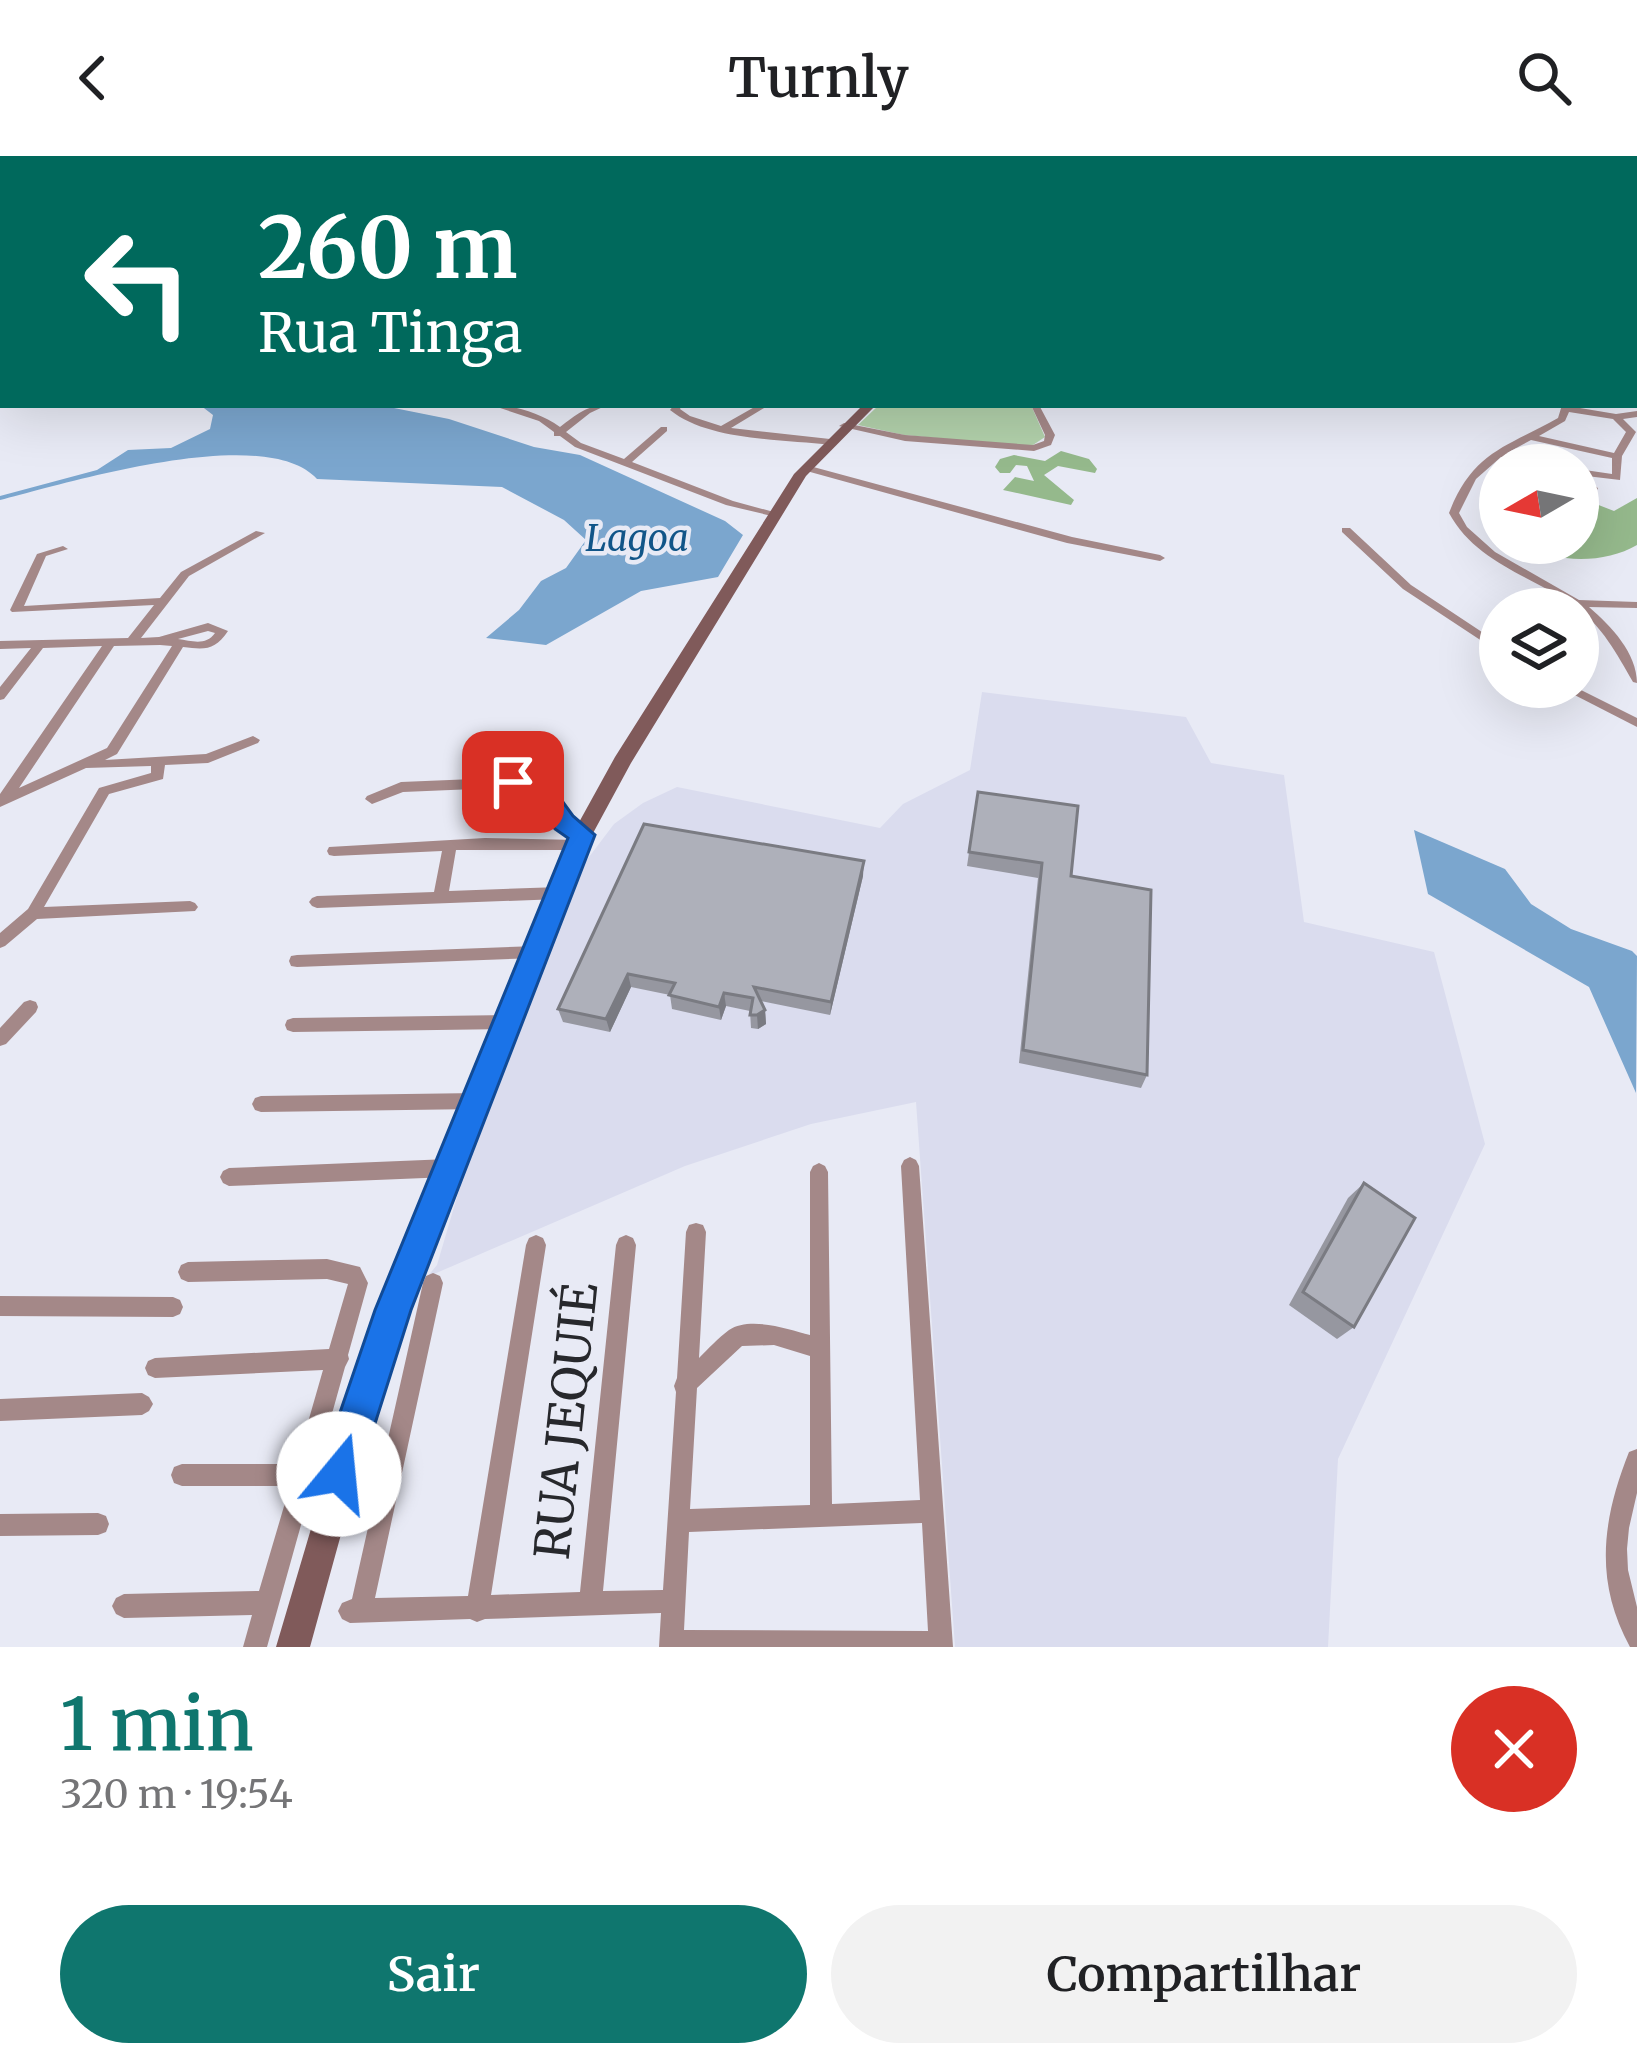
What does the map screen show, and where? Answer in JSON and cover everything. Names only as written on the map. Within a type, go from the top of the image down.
[{"type":"street","points":[[505,408],[542,419],[557,434],[730,503],[776,514]]},
{"type":"street","points":[[542,419],[546,408]]},
{"type":"street","points":[[557,434],[598,408]]},
{"type":"street","points":[[676,408],[680,417],[724,428],[830,442]]},
{"type":"street","points":[[724,428],[760,408]]},
{"type":"street","points":[[293,1647],[375,1360],[580,840],[632,745],[806,468],[866,408]]},
{"type":"street","points":[[844,426],[905,438],[1034,448],[1044,446],[1050,435],[1036,408]]},
{"type":"street","points":[[1515,444],[1562,419],[1567,408]]},
{"type":"street","points":[[1572,408],[1616,417],[1637,415]]},
{"type":"street","points":[[1599,475],[1617,478],[1617,456],[1631,432],[1616,417]]},
{"type":"street","points":[[627,462],[664,429]]},
{"type":"street","points":[[1525,436],[1617,456]]},
{"type":"street","points":[[806,468],[899,489],[1095,548],[1160,558]]},
{"type":"street","points":[[1479,477],[1458,500],[1456,520],[1479,544]]},
{"type":"street","points":[[1346,530],[1407,587],[1479,636]]},
{"type":"street","points":[[132,641],[196,566],[260,533]]},
{"type":"street","points":[[63,549],[42,554],[16,610],[164,601]]},
{"type":"street","points":[[1511,564],[1551,588]]},
{"type":"street","points":[[1599,604],[1637,605]]},
{"type":"street","points":[[1599,623],[1637,679]]},
{"type":"street","points":[[0,645],[160,640],[208,627],[222,631],[209,644],[160,640]]},
{"type":"street","points":[[1,802],[111,642]]},
{"type":"street","points":[[0,696],[40,644]]},
{"type":"street","points":[[1,802],[88,764],[120,741],[179,645]]},
{"type":"street","points":[[1599,704],[1637,723]]},
{"type":"street","points":[[88,764],[208,758],[254,740]]},
{"type":"street","points":[[0,942],[33,913],[104,790],[157,776],[158,764]]},
{"type":"street","points":[[372,799],[412,786],[531,783],[541,788],[580,840]]},
{"type":"street","points":[[334,850],[580,840]]},
{"type":"street","points":[[441,897],[450,844]]},
{"type":"street","points":[[317,902],[560,893]]},
{"type":"street","points":[[33,913],[190,907]]},
{"type":"street","points":[[297,961],[537,952]]},
{"type":"street","points":[[2,1034],[30,1007]]},
{"type":"street","points":[[293,1025],[509,1022]]},
{"type":"street","points":[[261,1104],[478,1101]]},
{"type":"street","points":[[696,1232],[672,1644],[941,1645],[910,1166]]},
{"type":"street","points":[[229,1177],[449,1168]]},
{"type":"street","points":[[819,1172],[821,1512]]},
{"type":"street","points":[[477,1610],[536,1245]]},
{"type":"street","name":"RUA JEQUIÉ","points":[[590,1605],[626,1245]]},
{"type":"street","points":[[188,1272],[327,1269],[353,1274],[358,1283],[255,1647]]},
{"type":"street","points":[[433,1282],[356,1611],[675,1600]]},
{"type":"street","points":[[0,1306],[173,1306]]},
{"type":"street","points":[[685,1386],[738,1336],[773,1335],[819,1348]]},
{"type":"street","points":[[155,1368],[339,1359]]},
{"type":"street","points":[[0,1410],[142,1404]]},
{"type":"street","points":[[1637,1460],[1614,1531],[1614,1566],[1637,1638]]},
{"type":"street","points":[[182,1475],[304,1475]]},
{"type":"street","points":[[680,1521],[932,1511]]},
{"type":"street","points":[[0,1525],[98,1524]]},
{"type":"street","points":[[124,1606],[268,1604]]},
{"type":"shaded area","points":[[982,692],[1186,717],[1211,763],[1284,775],[1304,922],[1434,952],[1485,1144],[1338,1459],[1328,1647],[955,1647],[916,1102],[811,1124],[685,1166],[427,1277],[437,1265],[469,1156],[583,865],[614,824],[677,787],[880,828],[903,804],[970,770]]},
{"type":"green space","points":[[876,408],[1032,408],[1045,437],[1030,447],[904,435],[858,425]]},
{"type":"green space","points":[[1061,451],[1089,459],[1097,469],[1095,473],[1058,466],[1044,475],[1074,500],[1071,505],[1003,490],[1015,477],[1034,481],[1027,466],[1016,465],[1010,473],[1000,473],[995,467],[1000,459],[1014,455],[1045,461]]},
{"type":"green space","points":[[1637,498],[1637,545],[1599,557],[1599,505],[1614,511]]},
{"type":"water","name":"Lagoa","points":[[204,408],[394,408],[449,419],[534,447],[580,455],[725,521],[743,535],[718,577],[641,591],[546,645],[486,638],[519,610],[541,581],[566,568],[586,540],[564,520],[502,487],[317,479],[291,463],[255,456],[212,456],[116,471],[0,500],[0,496],[97,470],[128,450],[171,448],[210,429],[213,415]]},
{"type":"water","points":[[1414,830],[1505,869],[1531,904],[1571,929],[1637,956],[1636,1093],[1589,987],[1428,894]]},
{"type":"building","points":[[978,792],[1078,806],[1071,876],[1151,890],[1147,1075],[1023,1050],[1042,863],[969,852]]},
{"type":"building","points":[[644,824],[864,861],[831,1002],[754,987],[765,1010],[750,1015],[753,998],[724,993],[719,1007],[669,995],[675,983],[628,974],[606,1019],[558,1009]]},
{"type":"building","points":[[1364,1183],[1415,1218],[1354,1327],[1303,1292]]},
{"type":"route","points":[[339,1474],[393,1310],[582,835],[564,823],[541,788],[513,782]]}]
